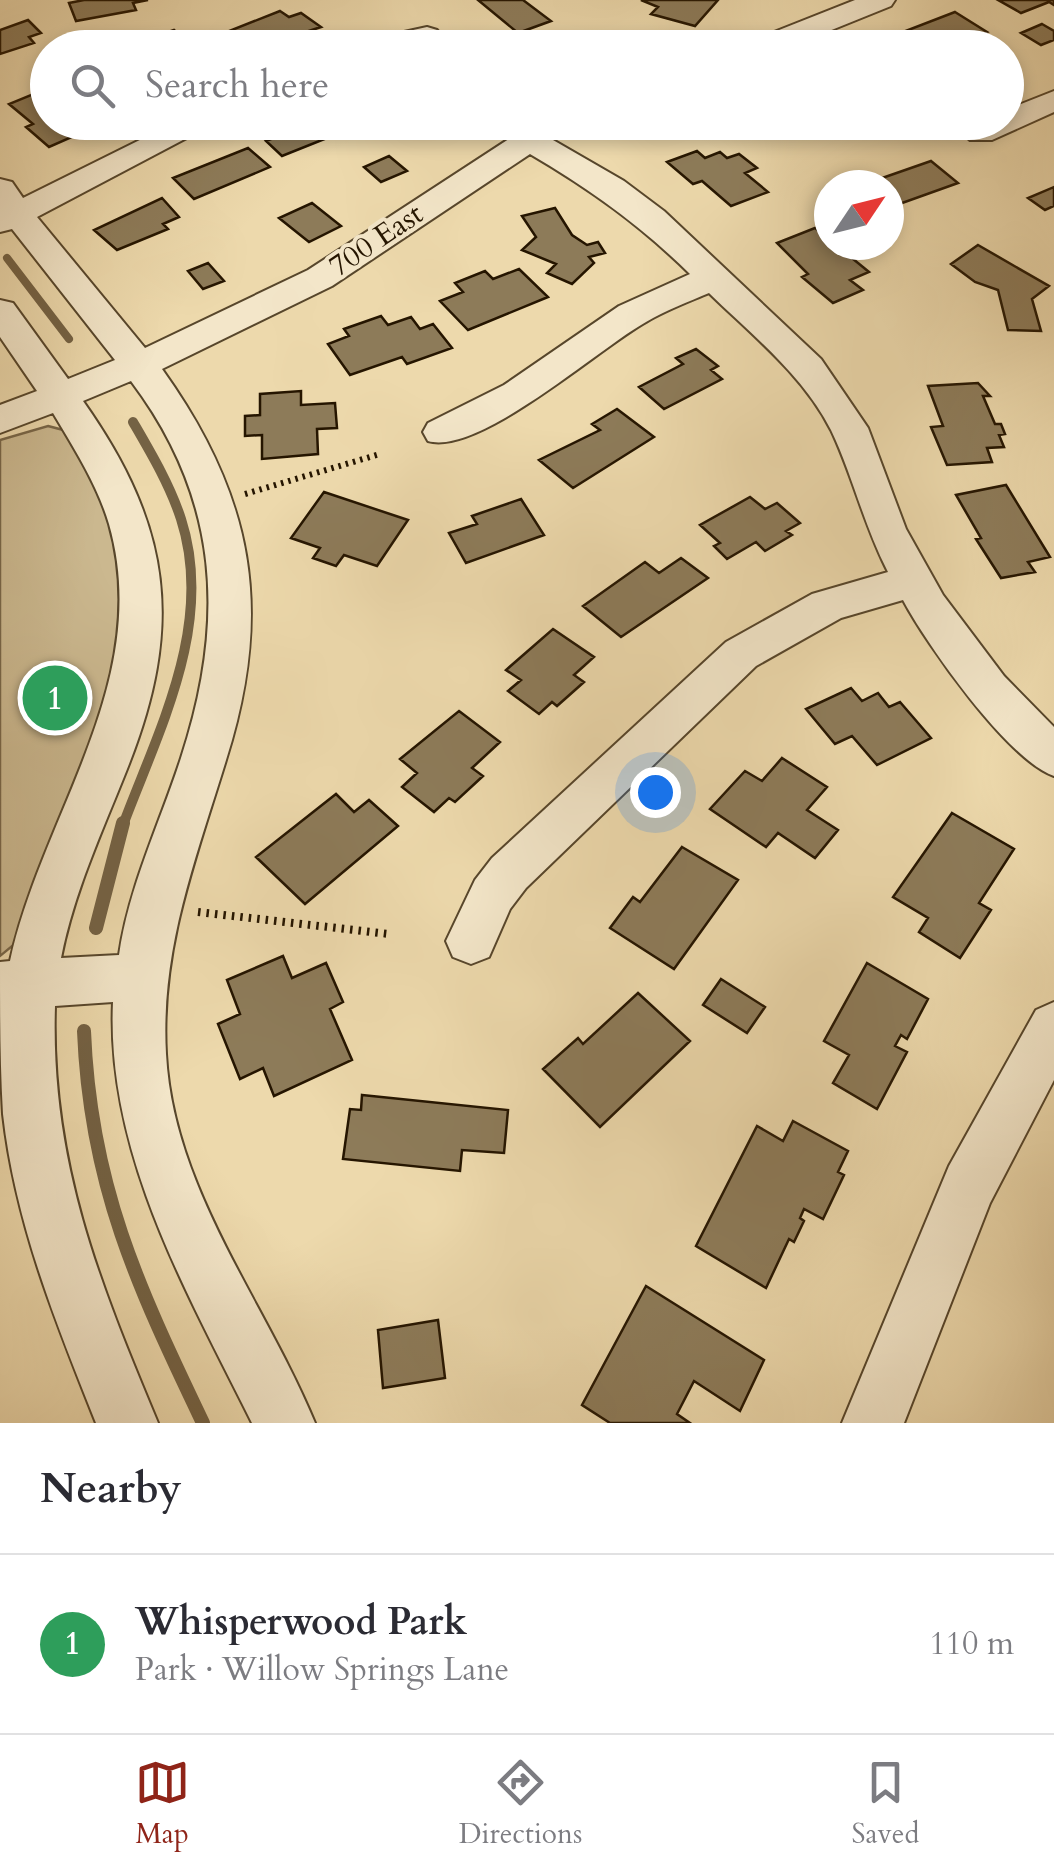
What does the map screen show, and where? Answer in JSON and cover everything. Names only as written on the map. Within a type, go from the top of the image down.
[{"type":"street","points":[[803,30],[875,1]]},
{"type":"street","points":[[818,24],[827,30]]},
{"type":"street","points":[[1024,114],[1054,100]]},
{"type":"street","points":[[161,140],[5,208],[175,417],[208,480],[227,546],[233,625],[230,667],[214,737],[161,873],[140,978],[138,1011],[142,1066],[170,1179],[192,1236],[284,1423]]},
{"type":"street","name":"700 East","points":[[0,420],[182,346],[321,277],[532,140]]},
{"type":"street","points":[[557,140],[632,202],[808,368],[835,404],[886,529],[913,581],[988,689],[1054,757]]},
{"type":"street","points":[[442,432],[517,394],[632,314],[714,277]]},
{"type":"street","points":[[0,311],[98,450],[122,498],[140,561],[140,638],[121,723],[54,882],[16,985],[38,1175],[77,1306],[127,1423]]},
{"type":"street","points":[[471,941],[492,895],[509,873],[741,654],[827,606],[913,581]]},
{"type":"street","points":[[16,985],[140,978]]},
{"type":"street","points":[[872,1423],[970,1186],[1054,1027]]},
{"type":"path","points":[[244,495],[380,454]]},
{"type":"path","points":[[187,910],[389,934]]},
{"type":"shaded area","points":[[48,426],[67,431],[81,443],[125,562],[115,681],[17,942],[0,956],[0,440]]},
{"type":"building","points":[[148,0],[133,3],[136,10],[76,21],[69,3]]},
{"type":"building","points":[[478,0],[523,0],[551,21],[514,30]]},
{"type":"building","points":[[641,0],[718,0],[695,26],[651,14],[658,7]]},
{"type":"building","points":[[998,0],[1054,0],[1054,5],[1049,2],[1021,13]]},
{"type":"building","points":[[280,11],[289,17],[301,13],[321,27],[312,30],[232,30]]},
{"type":"building","points":[[955,12],[984,30],[908,30]]},
{"type":"building","points":[[28,20],[38,30],[30,30],[30,44],[0,54],[0,30]]},
{"type":"building","points":[[1042,24],[1054,31],[1054,40],[1041,45],[1024,32]]},
{"type":"building","points":[[30,95],[30,122],[9,104]]},
{"type":"building","points":[[41,140],[65,140],[49,147]]},
{"type":"building","points":[[268,140],[322,140],[282,156]]},
{"type":"building","points":[[248,148],[270,167],[194,199],[173,178]]},
{"type":"building","points":[[697,151],[705,158],[720,152],[727,158],[739,154],[757,168],[745,173],[768,192],[731,206],[702,181],[693,184],[667,162]]},
{"type":"building","points":[[389,156],[407,171],[381,182],[364,167]]},
{"type":"building","points":[[931,161],[958,183],[904,202],[904,170]]},
{"type":"building","points":[[1054,187],[1054,206],[1045,210],[1028,198]]},
{"type":"building","points":[[162,198],[179,217],[163,224],[168,229],[117,250],[94,230]]},
{"type":"building","points":[[312,203],[341,226],[309,242],[279,218]]},
{"type":"building","points":[[555,208],[572,235],[587,245],[598,242],[605,253],[589,257],[594,263],[572,284],[547,273],[556,264],[522,250],[536,237],[522,216]]},
{"type":"building","points":[[814,228],[814,260],[854,260],[869,272],[850,280],[863,290],[833,303],[802,277],[808,274],[777,243]]},
{"type":"building","points":[[978,245],[1049,286],[1032,299],[1041,331],[1008,330],[998,290],[975,282],[951,264]]},
{"type":"building","points":[[208,263],[224,281],[203,289],[188,271]]},
{"type":"building","points":[[519,269],[548,297],[468,330],[440,301],[463,292],[455,283],[485,271],[493,279]]},
{"type":"building","points":[[381,316],[388,325],[411,317],[420,329],[433,324],[452,348],[407,364],[402,357],[350,375],[328,344],[349,336],[344,329]]},
{"type":"building","points":[[696,349],[718,366],[711,370],[722,379],[664,409],[639,387],[683,364],[676,358]]},
{"type":"building","points":[[978,383],[990,396],[983,396],[995,424],[1001,424],[1005,434],[999,435],[1004,447],[987,448],[992,462],[947,465],[931,427],[943,426],[928,386]]},
{"type":"building","points":[[301,391],[301,405],[335,403],[337,428],[317,429],[318,454],[262,459],[262,435],[245,436],[245,416],[260,415],[260,394]]},
{"type":"building","points":[[617,409],[654,437],[573,488],[539,460],[600,430],[592,424]]},
{"type":"building","points":[[1006,485],[1050,557],[1028,562],[1035,572],[1001,578],[976,539],[981,538],[956,495]]},
{"type":"building","points":[[324,492],[408,520],[377,566],[344,555],[336,566],[313,558],[320,548],[291,538]]},
{"type":"building","points":[[750,497],[765,509],[777,503],[800,523],[786,531],[792,535],[765,551],[756,542],[727,559],[714,546],[720,543],[700,525]]},
{"type":"building","points":[[521,499],[544,535],[466,563],[449,533],[477,524],[472,516]]},
{"type":"building","points":[[681,558],[708,578],[621,637],[583,606],[645,562],[659,573]]},
{"type":"building","points":[[553,629],[594,657],[574,675],[584,682],[557,706],[552,702],[539,714],[508,691],[521,680],[506,670]]},
{"type":"building","points":[[851,688],[862,701],[878,693],[889,707],[900,702],[931,738],[877,765],[852,736],[835,744],[806,709]]},
{"type":"building","points":[[459,711],[500,742],[472,768],[483,776],[455,802],[449,798],[434,812],[402,787],[417,773],[400,759]]},
{"type":"building","points":[[782,758],[827,787],[807,810],[838,830],[815,858],[778,833],[766,847],[710,809],[745,771],[762,781]]},
{"type":"building","points":[[336,794],[354,812],[369,800],[398,826],[305,904],[256,857]]},
{"type":"building","points":[[952,813],[1014,849],[979,903],[991,910],[960,958],[919,932],[928,918],[893,897]]},
{"type":"building","points":[[682,847],[738,880],[674,969],[610,928],[633,897],[640,902]]},
{"type":"building","points":[[283,956],[292,978],[326,963],[343,1002],[330,1009],[352,1060],[274,1096],[263,1068],[240,1079],[218,1024],[240,1014],[227,980]]},
{"type":"building","points":[[867,963],[928,999],[907,1039],[901,1035],[895,1046],[907,1052],[877,1109],[833,1083],[849,1055],[824,1041]]},
{"type":"building","points":[[721,979],[765,1007],[747,1033],[703,1005]]},
{"type":"building","points":[[638,993],[690,1041],[600,1127],[543,1069],[578,1038],[583,1044]]},
{"type":"building","points":[[362,1095],[508,1110],[504,1153],[462,1150],[460,1171],[343,1159],[350,1109],[361,1110]]},
{"type":"building","points":[[793,1121],[848,1151],[838,1172],[844,1175],[823,1219],[804,1209],[800,1218],[804,1221],[794,1242],[789,1239],[766,1288],[696,1246],[757,1126],[783,1141]]},
{"type":"building","points":[[646,1286],[764,1360],[740,1411],[694,1381],[677,1414],[690,1423],[610,1423],[582,1405]]},
{"type":"building","points":[[438,1320],[445,1378],[383,1388],[378,1330]]},
{"type":"waterway","points":[[7,258],[69,339]]},
{"type":"waterway","points":[[123,825],[178,675],[191,598],[190,558],[181,519],[133,422]]},
{"type":"waterway","points":[[96,928],[123,823]]},
{"type":"waterway","points":[[84,1031],[96,1138],[121,1234],[203,1423]]},
{"type":"place","name":"Whisperwood Park","points":[[55,698]]}]
